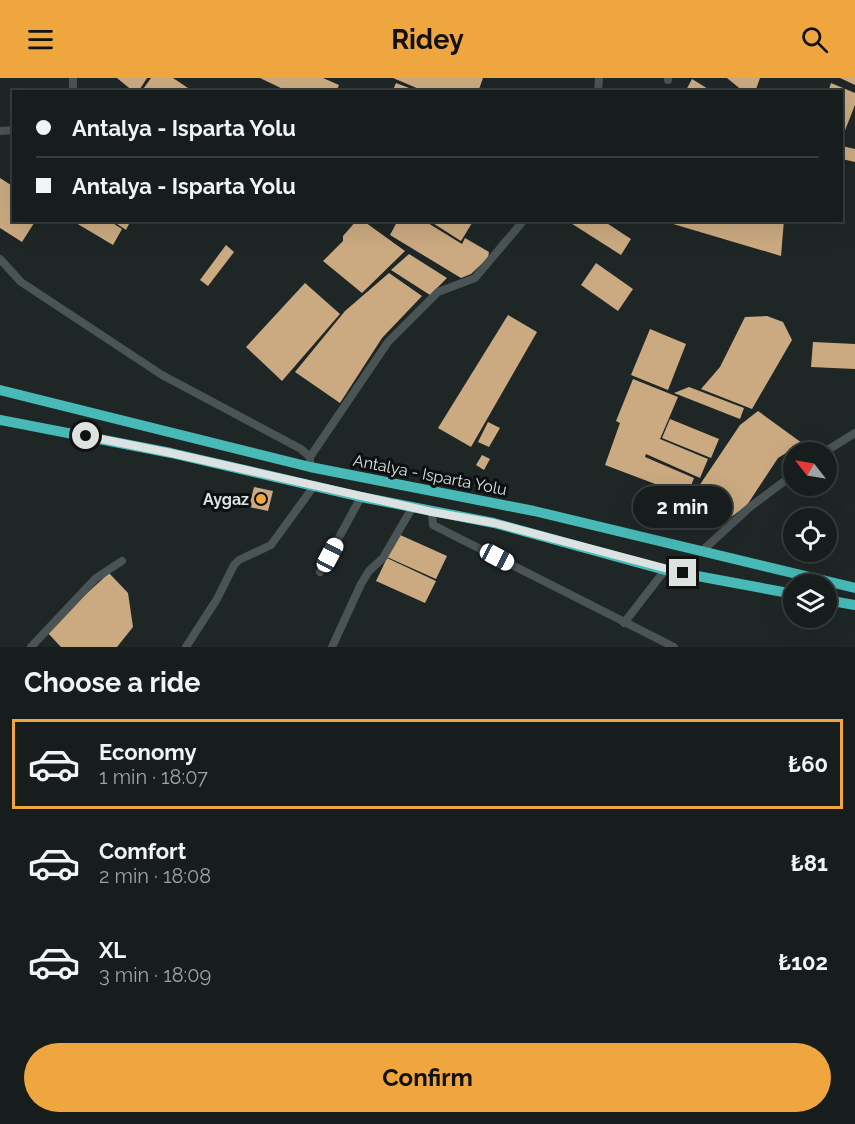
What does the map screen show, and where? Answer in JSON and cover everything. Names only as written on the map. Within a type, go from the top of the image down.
[{"type":"highway","name":"Antalya - Isparta Yolu","points":[[0,390],[534,511],[854,587]]},
{"type":"highway","name":"Antalya - Isparta Yolu","points":[[0,420],[171,453],[361,497],[494,523],[665,570],[783,592]]},
{"type":"highway","points":[[837,602],[855,605]]},
{"type":"street","points":[[0,259],[21,282],[162,375],[259,425],[310,462],[388,342],[438,292],[475,279],[522,222]]},
{"type":"street","points":[[837,444],[855,433]]},
{"type":"street","points":[[702,551],[750,507],[783,482]]},
{"type":"street","points":[[186,647],[217,599],[234,565],[239,560],[271,545],[315,486]]},
{"type":"street","points":[[320,572],[361,497]]},
{"type":"street","points":[[332,647],[361,584],[369,571],[383,558],[412,508]]},
{"type":"street","points":[[432,512],[433,525],[674,647]]},
{"type":"street","points":[[31,647],[96,578],[122,561]]},
{"type":"street","points":[[624,623],[665,570]]},
{"type":"building","points":[[117,78],[147,78],[139,90],[132,90]]},
{"type":"building","points":[[151,78],[173,78],[191,90],[142,90]]},
{"type":"building","points":[[260,78],[323,78],[339,85],[337,90],[285,90]]},
{"type":"building","points":[[393,78],[483,78],[479,90],[421,90]]},
{"type":"building","points":[[727,78],[760,78],[756,90],[742,90]]},
{"type":"building","points":[[840,78],[855,78],[855,85]]},
{"type":"building","points":[[692,79],[710,90],[686,90]]},
{"type":"building","points":[[396,83],[414,90],[393,90]]},
{"type":"building","points":[[831,83],[855,93],[855,105],[843,135],[843,90],[829,90]]},
{"type":"building","points":[[843,146],[855,149],[855,162],[843,159]]},
{"type":"building","points":[[0,178],[12,186],[12,222],[35,222],[22,242],[0,228]]},
{"type":"building","points":[[111,222],[122,229],[113,245],[76,223]]},
{"type":"building","points":[[114,222],[130,222],[126,230]]},
{"type":"building","points":[[355,222],[365,222],[405,251],[362,293],[323,261],[343,241],[343,236]]},
{"type":"building","points":[[397,222],[426,222],[462,244],[465,238],[489,252],[488,258],[471,274],[461,278],[390,235]]},
{"type":"building","points":[[431,222],[471,222],[461,241]]},
{"type":"building","points":[[569,222],[605,222],[631,239],[621,255]]},
{"type":"building","points":[[666,222],[784,222],[781,256]]},
{"type":"building","points":[[226,245],[234,252],[208,286],[200,280]]},
{"type":"building","points":[[409,254],[447,278],[430,295],[391,270]]},
{"type":"building","points":[[596,263],[633,289],[618,311],[581,285]]},
{"type":"building","points":[[389,273],[422,296],[382,338],[340,403],[295,372],[345,311]]},
{"type":"building","points":[[305,283],[340,314],[282,381],[246,347]]},
{"type":"building","points":[[508,315],[537,332],[471,447],[438,428]]},
{"type":"building","points":[[767,316],[783,322],[792,340],[752,409],[701,389],[720,367],[745,317]]},
{"type":"building","points":[[650,329],[686,344],[668,390],[631,375]]},
{"type":"building","points":[[813,342],[855,344],[855,369],[811,367]]},
{"type":"building","points":[[633,379],[678,397],[660,439],[708,459],[700,478],[646,454],[645,457],[694,478],[687,496],[605,465],[620,423],[616,421]]},
{"type":"building","points":[[689,387],[744,408],[740,419],[674,393]]},
{"type":"building","points":[[758,411],[801,442],[783,442],[783,455],[778,458],[747,505],[717,528],[701,516],[712,499],[697,489],[740,425]]},
{"type":"building","points":[[670,419],[719,439],[711,458],[662,438]]},
{"type":"building","points":[[488,422],[500,428],[489,447],[478,442]]},
{"type":"building","points":[[482,455],[490,459],[484,470],[476,465]]},
{"type":"building","points":[[254,487],[273,491],[268,511],[249,507]]},
{"type":"building","points":[[398,534],[447,556],[436,579],[387,557]]},
{"type":"building","points":[[387,558],[436,581],[425,603],[376,581]]},
{"type":"building","points":[[109,573],[128,593],[133,627],[117,647],[61,647],[46,631]]},
{"type":"place","name":"Aygaz","points":[[261,499]]},
{"type":"route","points":[[86,436],[432,512],[494,523],[683,573]]}]
